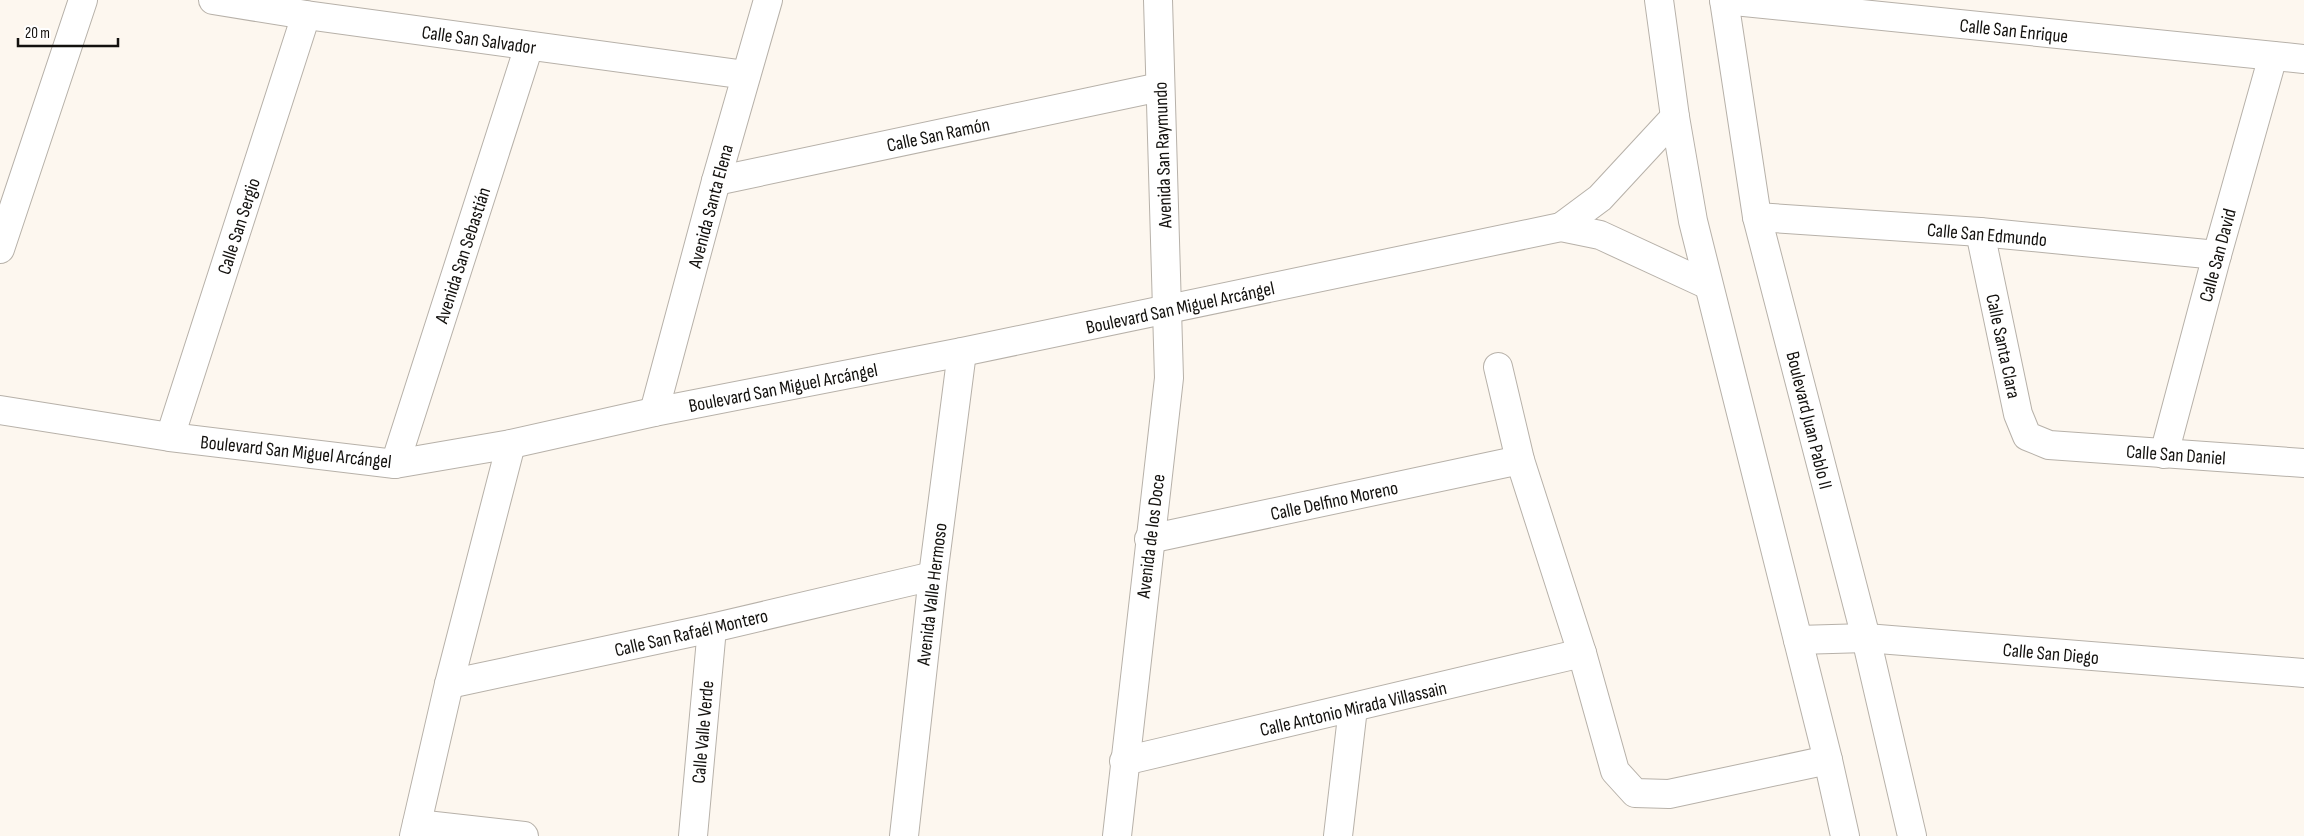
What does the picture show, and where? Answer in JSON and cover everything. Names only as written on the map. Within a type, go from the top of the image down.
[{"type":"street","points":[[0,249],[83,0]]},
{"type":"street","name":"Calle San Salvador","points":[[213,0],[306,15],[746,75]]},
{"type":"street","name":"Avenida Santa Elena","points":[[654,412],[716,181],[768,0]]},
{"type":"street","name":"Avenida San Raymundo","points":[[1158,0],[1166,310]]},
{"type":"street","points":[[1660,0],[1675,117],[1693,221],[1828,760],[1845,836]]},
{"type":"street","name":"Calle San Enrique","points":[[1724,0],[2304,59]]},
{"type":"street","name":"Boulevard Juan Pablo II","points":[[1724,0],[1757,217],[1866,638],[1912,836]]},
{"type":"street","name":"Calle San Sergio","points":[[170,437],[306,15]]},
{"type":"street","name":"Avenida San Sebastián","points":[[395,464],[529,46]]},
{"type":"street","name":"Calle San David","points":[[2164,454],[2216,255],[2273,56]]},
{"type":"street","name":"Calle San Ramón","points":[[716,181],[1160,87]]},
{"type":"street","name":"Boulevard San Miguel Arcángel","points":[[1561,227],[1600,198],[1675,117]]},
{"type":"street","name":"Calle San Edmundo","points":[[1757,217],[1980,232],[2216,255]]},
{"type":"street","name":"Boulevard San Miguel Arcángel","points":[[0,410],[170,437],[395,464],[511,444],[654,412],[962,352],[1561,227],[1600,235],[1708,285]]},
{"type":"street","name":"Calle Santa Clara","points":[[1980,232],[2018,414],[2027,436],[2049,445]]},
{"type":"street","name":"Avenida de los Doce","points":[[1116,836],[1169,378],[1166,310]]},
{"type":"street","name":"Avenida Valle Hermoso","points":[[904,836],[933,576],[962,352]]},
{"type":"street","points":[[1498,367],[1520,460],[1582,653],[1615,771],[1635,793],[1668,794],[1828,760]]},
{"type":"street","points":[[511,444],[449,684],[415,830],[524,836]]},
{"type":"street","name":"Calle San Daniel","points":[[2049,445],[2304,463]]},
{"type":"street","name":"Calle Delfino Moreno","points":[[1149,539],[1520,460]]},
{"type":"street","name":"Calle San Rafaél Montero","points":[[449,684],[712,628],[933,576]]},
{"type":"street","name":"Calle Valle Verde","points":[[693,836],[712,628]]},
{"type":"street","name":"Calle San Diego","points":[[1798,640],[1866,638],[2304,673]]},
{"type":"street","name":"Calle Antonio Mirada Villassain","points":[[1124,761],[1582,653]]},
{"type":"street","points":[[1338,836],[1353,708]]}]
